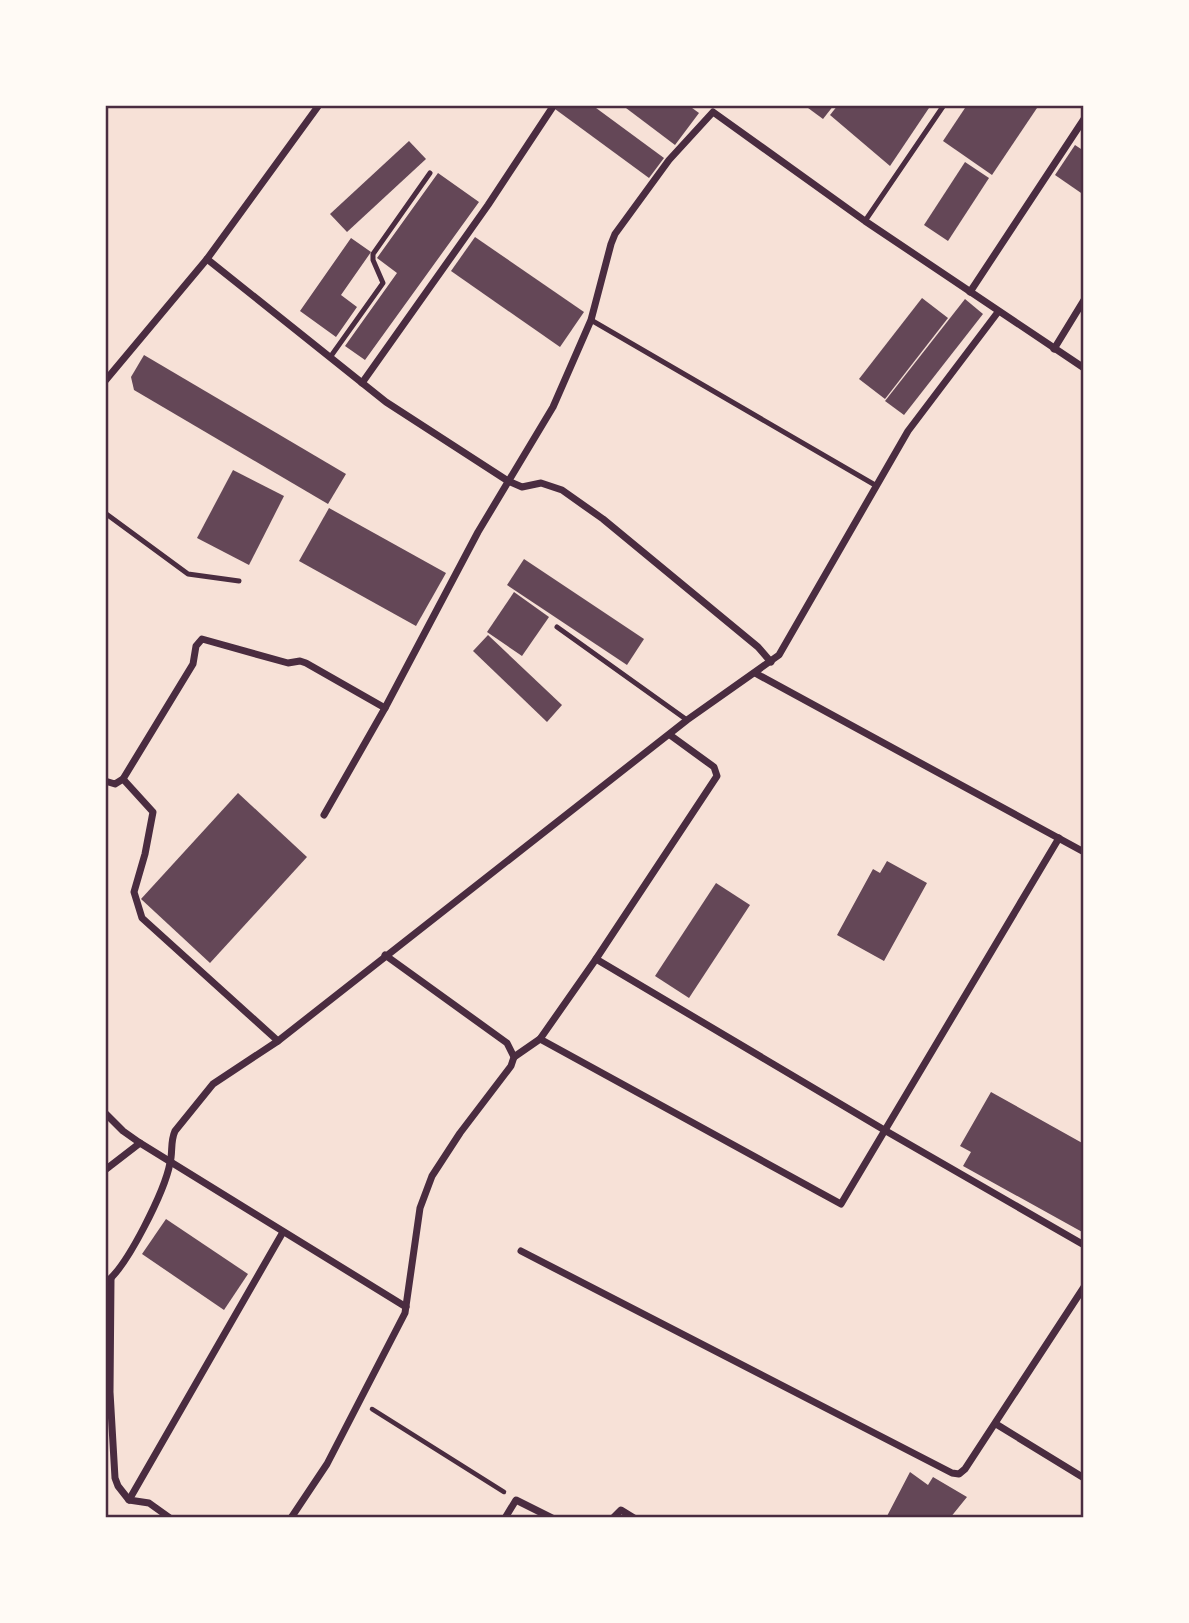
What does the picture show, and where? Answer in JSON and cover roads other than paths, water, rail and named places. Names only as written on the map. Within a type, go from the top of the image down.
[{"type":"street","points":[[105,381],[207,259],[319,105]]},
{"type":"street","points":[[362,383],[488,205],[554,105]]},
{"type":"street","points":[[324,815],[386,708],[478,532],[553,407],[591,320],[615,234],[669,160],[713,112],[865,221],[1084,368]]},
{"type":"street","points":[[970,292],[1084,119]]},
{"type":"street","points":[[207,259],[362,383],[426,429],[508,481],[522,487],[541,483],[553,486],[583,504],[758,647],[771,662]]},
{"type":"street","points":[[1054,349],[1084,300]]},
{"type":"street","points":[[170,1518],[149,1503],[129,1500],[118,1486],[110,1392],[108,1281],[127,1260],[162,1187],[171,1162],[171,1140],[175,1131],[213,1084],[278,1041],[687,720],[771,662],[783,649],[908,431],[998,312]]},
{"type":"street","points":[[105,780],[115,784],[123,779],[193,664],[196,646],[202,639],[288,663],[306,663],[386,708]]},
{"type":"street","points":[[755,673],[1084,852]]},
{"type":"street","points":[[291,1518],[327,1464],[405,1313],[420,1208],[425,1191],[460,1133],[511,1066],[514,1057],[540,1039],[717,776],[714,767],[670,735]]},
{"type":"street","points":[[123,779],[153,812],[134,892],[142,918],[278,1041]]},
{"type":"street","points":[[540,1039],[837,1203],[844,1203],[1059,838]]},
{"type":"street","points":[[385,955],[507,1043],[514,1057]]},
{"type":"street","points":[[596,959],[1084,1245]]},
{"type":"street","points":[[105,1113],[140,1143],[406,1307]]},
{"type":"street","points":[[105,1170],[140,1143]]},
{"type":"street","points":[[129,1500],[283,1232]]},
{"type":"street","points":[[521,1251],[952,1473],[959,1474],[996,1424],[1084,1287]]},
{"type":"street","points":[[996,1424],[1084,1478]]},
{"type":"street","points":[[505,1518],[516,1500],[551,1518]]},
{"type":"street","points":[[613,1518],[621,1510],[634,1518]]},
{"type":"lane","points":[[713,112],[719,105]]},
{"type":"lane","points":[[865,221],[944,105]]},
{"type":"lane","points":[[331,356],[383,283],[373,254],[430,173]]},
{"type":"lane","points":[[591,320],[875,485]]},
{"type":"lane","points":[[105,513],[188,574],[239,581]]},
{"type":"lane","points":[[557,627],[687,720]]}]
